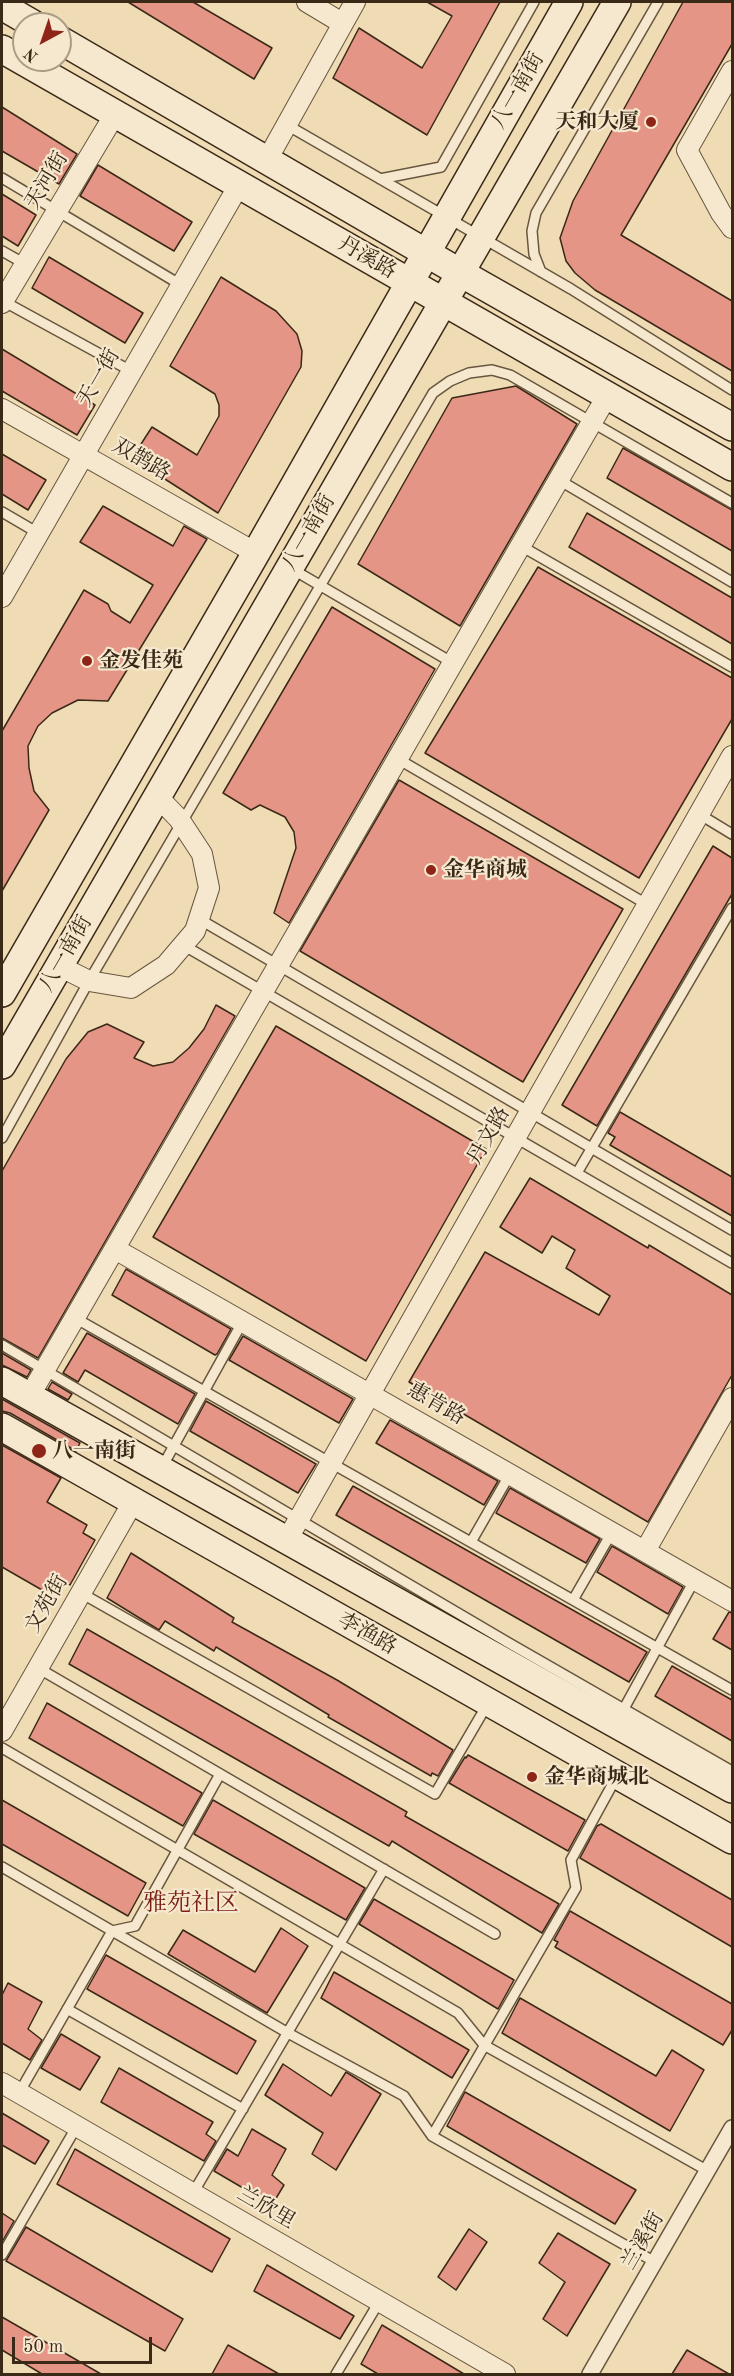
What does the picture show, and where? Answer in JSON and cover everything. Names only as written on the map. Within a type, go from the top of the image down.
[{"type":"main road","name":"八一南街","points":[[2,993],[256,553],[569,2]]},
{"type":"main road","name":"八一南街","points":[[2,1065],[617,2]]},
{"type":"main road","name":"丹溪路","points":[[72,47],[459,272],[732,427]]},
{"type":"main road","name":"丹溪路","points":[[2,49],[732,467]]},
{"type":"main road","name":"李渔路","points":[[2,1382],[160,1470],[293,1530],[620,1716],[732,1789]]},
{"type":"main road","name":"李渔路","points":[[2,1427],[732,1840]]},
{"type":"street","points":[[307,2],[342,23]]},
{"type":"street","points":[[267,160],[355,2]]},
{"type":"street","points":[[732,71],[687,150],[721,213],[732,228]]},
{"type":"street","name":"天河街","points":[[2,302],[115,114]]},
{"type":"street","name":"天一街","points":[[2,597],[238,185]]},
{"type":"street","points":[[29,1397],[265,992],[607,396]]},
{"type":"street","name":"双鹊路","points":[[2,408],[256,553]]},
{"type":"street","name":"丹文路","points":[[293,1530],[732,756]]},
{"type":"street","points":[[59,966],[89,981],[131,988],[166,965],[195,931],[209,888],[202,854],[182,824],[157,796]]},
{"type":"street","name":"惠肯路","points":[[116,1249],[732,1600]]},
{"type":"street","points":[[645,1551],[729,1411]]},
{"type":"street","name":"文苑街","points":[[2,1731],[134,1502]]},
{"type":"street","name":"兰欣里","points":[[2,2083],[505,2374]]},
{"type":"street","name":"兰溪街","points":[[590,2374],[732,2128]]},
{"type":"lane","points":[[380,179],[441,167],[534,2]]},
{"type":"lane","points":[[541,272],[534,254],[532,231],[536,213],[658,2]]},
{"type":"lane","points":[[286,125],[541,272],[732,390]]},
{"type":"lane","points":[[2,178],[181,285]]},
{"type":"lane","points":[[2,250],[25,264]]},
{"type":"lane","points":[[2,302],[131,371]]},
{"type":"lane","points":[[2,1138],[89,981],[433,393],[450,381],[469,373],[492,370],[510,375],[732,503]]},
{"type":"lane","points":[[559,480],[732,582]]},
{"type":"lane","points":[[2,512],[38,533]]},
{"type":"lane","points":[[521,546],[732,667]]},
{"type":"lane","points":[[289,567],[453,663]]},
{"type":"lane","points":[[398,759],[648,905]]},
{"type":"lane","points":[[699,814],[732,834]]},
{"type":"lane","points":[[577,1173],[732,908]]},
{"type":"lane","points":[[199,919],[732,1230]]},
{"type":"lane","points":[[183,945],[732,1263]]},
{"type":"lane","points":[[75,1318],[732,1690]]},
{"type":"lane","points":[[160,1470],[243,1321]]},
{"type":"lane","points":[[2,1345],[173,1446],[293,1530]]},
{"type":"lane","points":[[471,1542],[510,1474]]},
{"type":"lane","points":[[573,1600],[612,1532]]},
{"type":"lane","points":[[695,1579],[620,1716],[732,1771]]},
{"type":"lane","points":[[81,1593],[435,1794],[488,1702]]},
{"type":"lane","points":[[38,1668],[495,1934]]},
{"type":"lane","points":[[2,1748],[458,2013],[483,2045],[708,2171]]},
{"type":"lane","points":[[19,2093],[112,1931],[135,1926],[220,1774]]},
{"type":"lane","points":[[432,2136],[576,1888],[571,1860],[618,1775]]},
{"type":"lane","points":[[2,1867],[288,2033],[404,2096],[432,2136],[655,2262]]},
{"type":"lane","points":[[193,2193],[384,1869]]},
{"type":"lane","points":[[67,2009],[243,2109]]},
{"type":"lane","points":[[2,2255],[76,2126]]},
{"type":"lane","points":[[336,2374],[379,2302]]},
{"type":"building","points":[[128,2],[193,2],[272,48],[254,79]]},
{"type":"building","points":[[427,2],[500,2],[427,135],[333,78],[359,28],[422,68],[452,16]]},
{"type":"building","name":"天和大厦","points":[[683,2],[732,2],[732,44],[621,235],[732,301],[732,371],[595,290],[575,273],[566,261],[560,238],[573,201]]},
{"type":"building","points":[[2,107],[77,154],[59,184],[2,151]]},
{"type":"building","points":[[98,165],[192,222],[174,251],[80,196]]},
{"type":"building","points":[[2,194],[36,215],[18,246],[2,236]]},
{"type":"building","points":[[49,257],[143,313],[125,343],[32,288]]},
{"type":"building","points":[[221,277],[276,311],[297,334],[302,351],[301,367],[218,513],[132,458],[152,427],[197,455],[219,416],[219,405],[215,394],[170,366]]},
{"type":"building","points":[[2,349],[95,405],[77,435],[2,391]]},
{"type":"building","points":[[516,386],[577,424],[460,626],[358,564],[452,398]]},
{"type":"building","points":[[623,448],[732,510],[732,551],[607,478]]},
{"type":"building","points":[[2,454],[46,480],[28,510],[2,494]]},
{"type":"building","name":"金发佳苑","points":[[103,506],[173,546],[184,526],[207,539],[108,701],[78,700],[52,713],[38,726],[28,746],[29,768],[34,791],[49,810],[2,891],[2,731],[84,590],[108,604],[111,611],[130,623],[153,585],[80,542]]},
{"type":"building","points":[[587,513],[732,598],[732,644],[569,547]]},
{"type":"building","points":[[538,567],[732,678],[732,719],[639,878],[425,753]]},
{"type":"building","points":[[332,607],[435,669],[289,923],[274,913],[296,848],[294,832],[285,817],[260,805],[251,810],[223,793]]},
{"type":"building","points":[[399,780],[623,909],[523,1082],[300,951]]},
{"type":"building","points":[[713,846],[732,858],[732,894],[597,1126],[562,1105]]},
{"type":"building","points":[[216,1005],[235,1016],[38,1358],[2,1338],[2,1171],[66,1059],[88,1032],[107,1024],[144,1042],[134,1058],[153,1066],[173,1062],[189,1048],[204,1029]]},
{"type":"building","points":[[276,1026],[486,1149],[366,1361],[153,1237]]},
{"type":"building","points":[[620,1112],[732,1177],[732,1216],[610,1145],[615,1137],[608,1133]]},
{"type":"building","points":[[530,1178],[732,1295],[732,1375],[648,1522],[409,1382],[485,1252],[599,1315],[610,1296],[566,1268],[575,1250],[552,1236],[542,1253],[500,1227]]},
{"type":"building","points":[[126,1269],[231,1329],[217,1354],[215,1355],[112,1295]]},
{"type":"building","points":[[87,1333],[195,1394],[178,1424],[85,1370],[78,1382],[63,1373]]},
{"type":"building","points":[[243,1336],[353,1399],[339,1423],[229,1360]]},
{"type":"building","points":[[2,1353],[31,1370],[27,1377],[2,1365]]},
{"type":"building","points":[[52,1382],[72,1394],[68,1400],[48,1389]]},
{"type":"building","points":[[2,1399],[80,1443],[76,1451],[10,1413],[2,1411]]},
{"type":"building","points":[[206,1401],[316,1464],[298,1493],[190,1431]]},
{"type":"building","points":[[390,1420],[498,1481],[484,1505],[376,1443]]},
{"type":"building","points":[[2,1445],[61,1478],[47,1502],[87,1525],[83,1533],[95,1540],[70,1585],[58,1577],[49,1594],[2,1567]]},
{"type":"building","points":[[353,1486],[647,1652],[629,1682],[336,1515]]},
{"type":"building","points":[[510,1488],[600,1539],[586,1563],[496,1513]]},
{"type":"building","points":[[612,1546],[683,1587],[668,1614],[597,1572]]},
{"type":"building","points":[[131,1553],[234,1618],[232,1622],[337,1680],[453,1750],[438,1776],[432,1773],[431,1776],[328,1717],[329,1715],[216,1647],[214,1651],[165,1621],[159,1630],[107,1598]]},
{"type":"building","points":[[729,1612],[732,1613],[732,1650],[713,1639]]},
{"type":"building","points":[[87,1629],[407,1812],[405,1816],[559,1904],[542,1933],[392,1841],[389,1846],[69,1664]]},
{"type":"building","points":[[672,1666],[732,1700],[732,1741],[655,1696]]},
{"type":"building","points":[[47,1703],[202,1793],[183,1826],[29,1738]]},
{"type":"building","points":[[468,1755],[585,1820],[568,1851],[449,1783]]},
{"type":"building","points":[[2,1800],[146,1883],[128,1916],[2,1844]]},
{"type":"building","points":[[213,1800],[365,1888],[346,1920],[194,1834]]},
{"type":"building","points":[[601,1824],[732,1900],[732,1947],[580,1858],[597,1826]]},
{"type":"building","points":[[374,1899],[514,1980],[498,2009],[359,1924]]},
{"type":"building","points":[[570,1911],[732,2004],[732,2030],[723,2045],[555,1947],[558,1942],[554,1940]]},
{"type":"building","points":[[281,1928],[308,1946],[267,2013],[168,1954],[183,1930],[255,1972]]},
{"type":"building","points":[[106,1955],[256,2041],[237,2074],[87,1989]]},
{"type":"building","points":[[334,1972],[469,2050],[452,2078],[321,1998]]},
{"type":"building","points":[[8,1983],[42,2002],[28,2029],[42,2040],[30,2060],[2,2043],[2,1995]]},
{"type":"building","points":[[520,1998],[656,2076],[672,2050],[704,2070],[670,2131],[502,2033]]},
{"type":"building","points":[[61,2034],[100,2057],[80,2090],[41,2068]]},
{"type":"building","points":[[283,2064],[331,2096],[346,2072],[381,2094],[336,2170],[312,2154],[323,2133],[265,2095]]},
{"type":"building","points":[[119,2068],[213,2122],[206,2134],[216,2141],[204,2161],[101,2102]]},
{"type":"building","points":[[465,2092],[636,2190],[615,2224],[447,2126]]},
{"type":"building","points":[[2,2113],[49,2141],[35,2164],[2,2145]]},
{"type":"building","points":[[252,2129],[286,2149],[272,2175],[284,2185],[272,2205],[214,2171],[227,2149],[238,2156]]},
{"type":"building","points":[[75,2149],[230,2239],[212,2272],[57,2184]]},
{"type":"building","points":[[2,2213],[14,2221],[2,2242]]},
{"type":"building","points":[[26,2227],[183,2319],[165,2351],[6,2261]]},
{"type":"building","points":[[469,2229],[487,2242],[456,2290],[438,2277]]},
{"type":"building","points":[[558,2233],[610,2264],[567,2336],[543,2319],[565,2282],[539,2263]]},
{"type":"building","points":[[267,2265],[354,2316],[340,2339],[254,2291]]},
{"type":"building","points":[[2,2317],[101,2374],[42,2374],[2,2350]]},
{"type":"building","points":[[382,2325],[464,2374],[378,2374],[361,2364]]},
{"type":"building","points":[[228,2345],[279,2374],[212,2374]]},
{"type":"building","points":[[687,2350],[729,2374],[672,2374]]},
{"type":"place","name":"天和大厦","points":[[651,122]]},
{"type":"place","name":"金发佳苑","points":[[87,661]]},
{"type":"place","name":"金华商城","points":[[431,870]]},
{"type":"place","name":"八一南街","points":[[39,1451]]},
{"type":"place","name":"金华商城北","points":[[532,1777]]},
{"type":"district","name":"雅苑社区","points":[[191,1904]]}]
